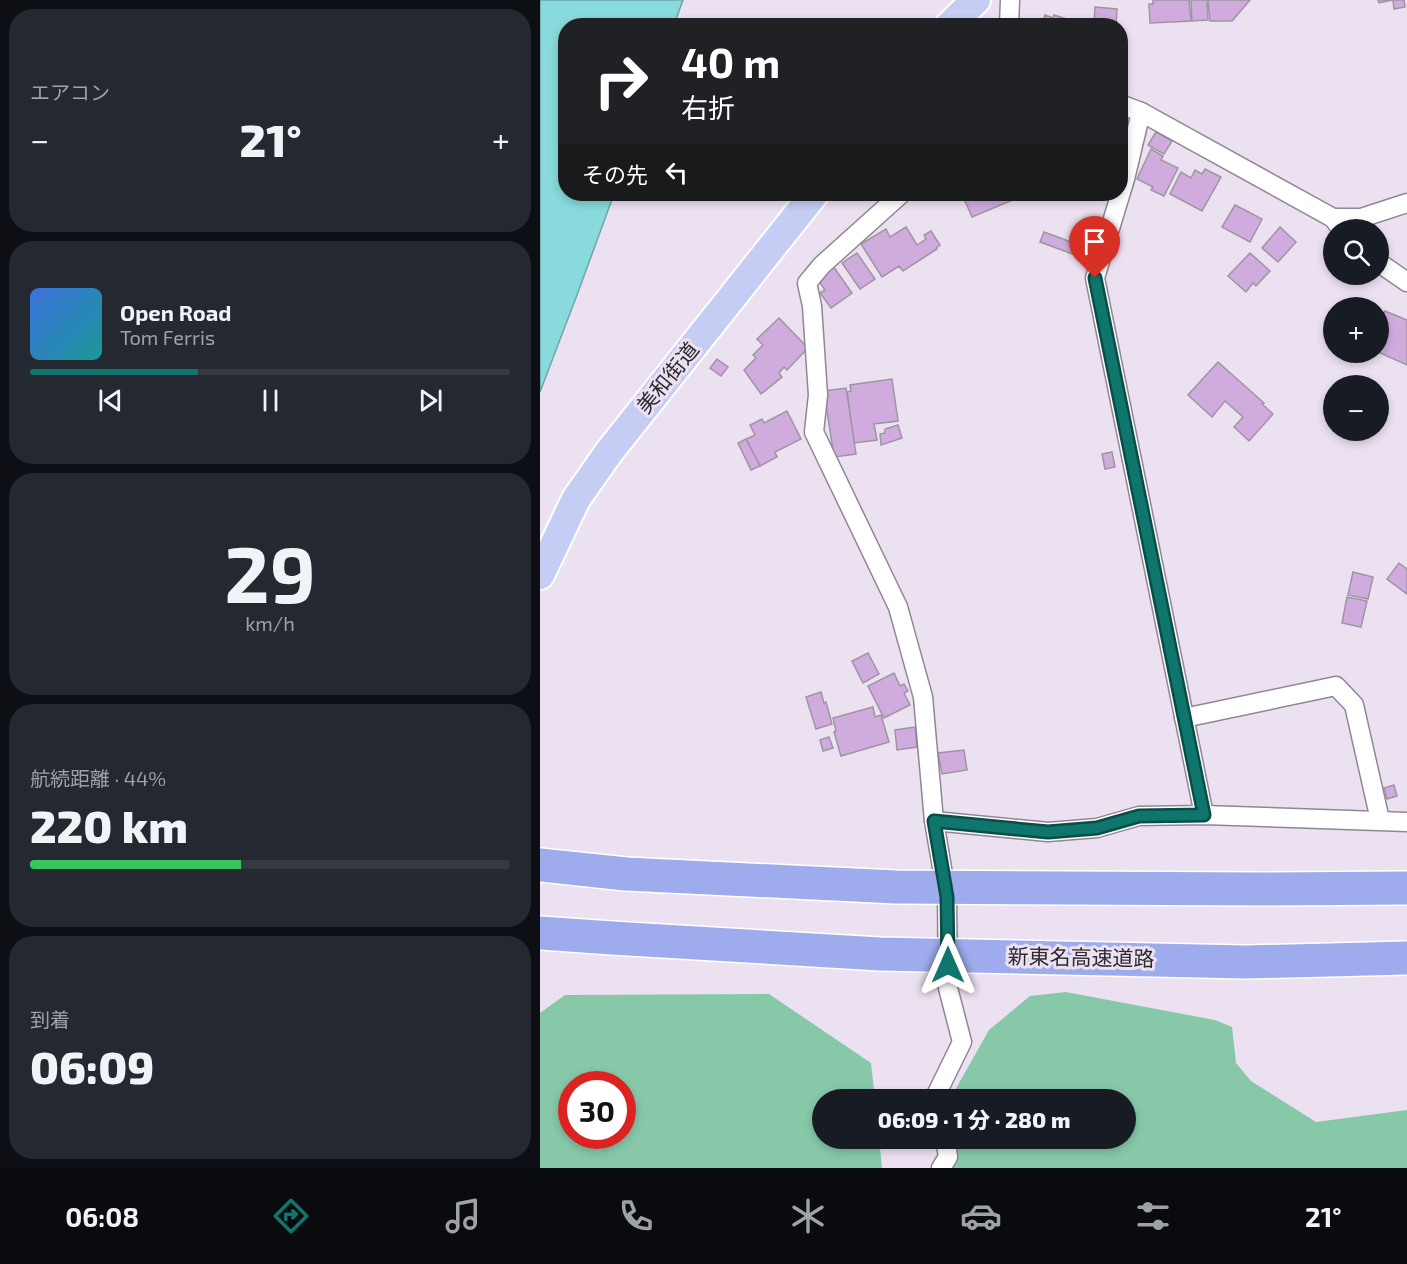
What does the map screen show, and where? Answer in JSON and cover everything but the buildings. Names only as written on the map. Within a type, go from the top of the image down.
[{"type":"highway","points":[[540,865],[626,874],[896,887],[1407,888]]},
{"type":"highway","name":"新東名高速道路","points":[[540,933],[879,954],[1246,962],[1407,958]]},
{"type":"main road","points":[[957,18],[976,0]]},
{"type":"main road","name":"美和街道","points":[[540,574],[576,498],[609,452],[808,201]]},
{"type":"street","points":[[1009,18],[1010,0]]},
{"type":"street","points":[[1128,107],[1141,112],[1328,219]]},
{"type":"street","points":[[1128,166],[1141,112]]},
{"type":"street","points":[[893,201],[822,264],[807,283],[812,306],[818,395],[814,432],[898,607],[923,697],[934,821],[947,897],[948,988],[962,1042],[939,1089]]},
{"type":"street","points":[[1118,201],[1095,278],[1204,815]]},
{"type":"street","points":[[1357,219],[1407,203]]},
{"type":"street","points":[[1389,270],[1407,282]]},
{"type":"street","points":[[1184,718],[1336,686],[1354,705],[1380,820]]},
{"type":"street","points":[[934,821],[1048,832],[1097,828],[1139,816],[1204,815],[1407,822]]},
{"type":"street","points":[[941,1168],[948,1157],[947,1149]]},
{"type":"shaded area","points":[[540,0],[683,0],[677,18],[558,18],[558,201],[611,201],[540,392]]},
{"type":"shaded area","points":[[1066,992],[1215,1020],[1232,1027],[1236,1063],[1251,1081],[1316,1122],[1407,1110],[1407,1168],[940,1168],[937,1149],[1136,1149],[1136,1089],[956,1089],[989,1030],[1030,996]]},
{"type":"shaded area","points":[[769,994],[871,1063],[874,1089],[812,1089],[812,1149],[880,1149],[882,1168],[540,1168],[540,1013],[565,995]]},
{"type":"route","points":[[948,965],[947,897],[934,821],[1048,832],[1097,828],[1139,816],[1204,815],[1095,278]]}]
